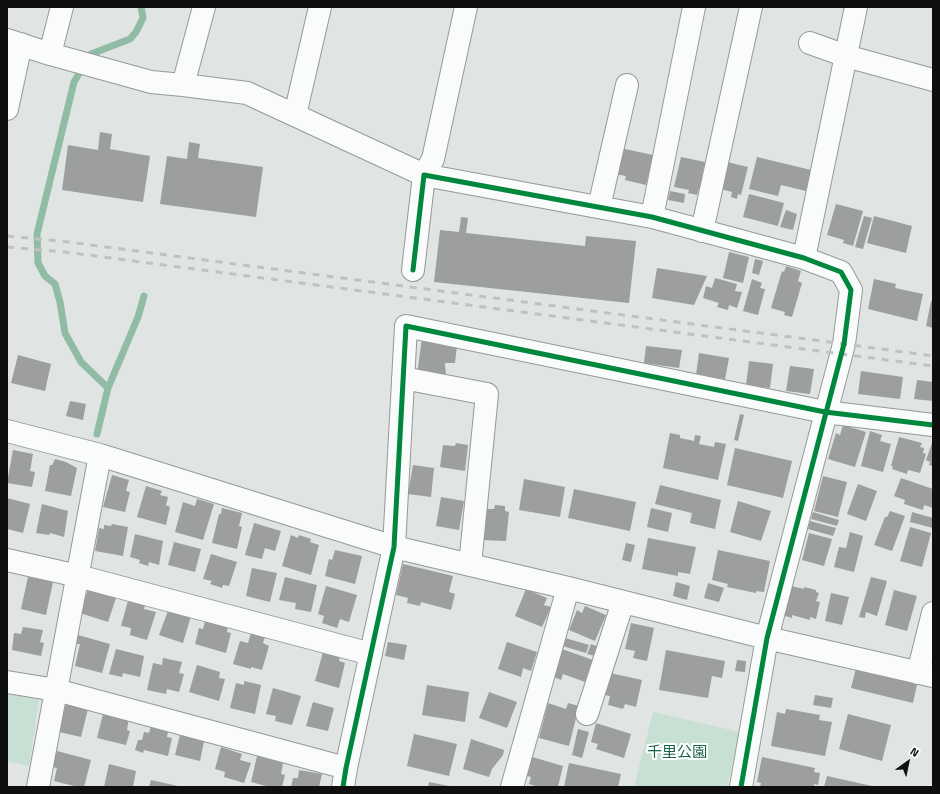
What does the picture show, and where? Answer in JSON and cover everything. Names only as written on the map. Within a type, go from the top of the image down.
[{"type":"street","points":[[50,54],[62,7]]},
{"type":"street","points":[[183,85],[204,7]]},
{"type":"street","points":[[295,115],[320,7]]},
{"type":"street","points":[[413,270],[424,175],[433,159],[466,7]]},
{"type":"street","points":[[652,217],[694,7]]},
{"type":"street","points":[[702,231],[750,7]]},
{"type":"street","points":[[804,258],[856,7]]},
{"type":"street","points":[[7,109],[14,42],[50,54],[151,82],[247,93],[424,175],[652,217],[804,258],[841,272],[851,290],[844,344],[767,638],[741,787]]},
{"type":"street","points":[[810,43],[846,56],[933,80]]},
{"type":"street","points":[[599,208],[627,84]]},
{"type":"street","points":[[7,682],[56,690],[345,778],[370,654],[394,547],[406,326],[825,412],[933,425]]},
{"type":"street","points":[[403,378],[487,394],[470,565]]},
{"type":"street","points":[[7,432],[100,455],[394,547],[568,588],[767,638],[926,675],[933,613]]},
{"type":"street","points":[[38,787],[100,455]]},
{"type":"street","points":[[7,560],[78,576],[370,654]]},
{"type":"street","points":[[512,787],[568,588]]},
{"type":"street","points":[[587,714],[623,602]]},
{"type":"green space","points":[[7,694],[39,699],[29,766],[7,761]]},
{"type":"green space","name":"千里公園","points":[[653,712],[740,732],[727,787],[634,787]]},
{"type":"building","points":[[100,132],[112,134],[110,149],[150,156],[143,202],[62,190],[68,145],[98,150]]},
{"type":"building","points":[[189,142],[200,144],[198,158],[263,167],[256,217],[160,204],[167,156],[187,159]]},
{"type":"building","points":[[620,148],[653,155],[646,185],[625,180],[626,176],[615,174]]},
{"type":"building","points":[[681,157],[705,162],[702,175],[705,176],[702,188],[699,188],[697,195],[688,193],[689,190],[674,187]]},
{"type":"building","points":[[757,157],[811,170],[806,191],[781,185],[778,196],[749,189]]},
{"type":"building","points":[[727,162],[748,167],[741,195],[738,194],[737,199],[731,197],[732,192],[721,189]]},
{"type":"building","points":[[670,191],[685,194],[684,203],[668,200]]},
{"type":"building","points":[[749,194],[784,203],[778,226],[743,217]]},
{"type":"building","points":[[836,204],[863,211],[853,246],[843,243],[844,240],[827,235]]},
{"type":"building","points":[[786,210],[797,214],[793,230],[780,227]]},
{"type":"building","points":[[864,216],[872,218],[863,249],[855,247]]},
{"type":"building","points":[[874,216],[912,226],[906,253],[867,243]]},
{"type":"building","points":[[461,217],[468,218],[466,233],[585,246],[586,236],[636,241],[629,303],[434,282],[440,230],[459,232]]},
{"type":"building","points":[[729,252],[749,257],[743,283],[723,278]]},
{"type":"building","points":[[755,259],[763,261],[759,275],[752,273]]},
{"type":"building","points":[[786,266],[801,271],[798,281],[802,283],[792,317],[784,315],[785,312],[771,308],[782,271],[784,272]]},
{"type":"building","points":[[657,268],[707,276],[694,305],[652,298]]},
{"type":"building","points":[[715,278],[737,284],[735,291],[742,292],[737,308],[729,305],[728,310],[717,307],[719,303],[703,298],[706,286],[712,288]]},
{"type":"building","points":[[752,279],[762,283],[760,288],[765,289],[758,315],[743,311]]},
{"type":"building","points":[[874,279],[896,284],[895,288],[923,294],[917,321],[868,309]]},
{"type":"building","points":[[931,301],[933,302],[933,328],[926,326]]},
{"type":"building","points":[[422,338],[457,345],[455,363],[445,363],[446,377],[417,375]]},
{"type":"building","points":[[646,346],[682,350],[679,368],[644,363]]},
{"type":"building","points":[[699,353],[729,358],[725,379],[696,375]]},
{"type":"building","points":[[18,355],[51,364],[45,391],[11,383]]},
{"type":"building","points":[[749,361],[773,364],[770,388],[746,385]]},
{"type":"building","points":[[790,366],[814,369],[810,394],[786,391]]},
{"type":"building","points":[[861,371],[903,377],[900,399],[858,394]]},
{"type":"building","points":[[917,380],[933,382],[933,401],[914,399]]},
{"type":"building","points":[[70,401],[86,404],[83,420],[66,416]]},
{"type":"building","points":[[740,414],[744,415],[738,441],[734,440]]},
{"type":"building","points":[[843,425],[866,432],[855,467],[828,459],[836,433],[840,435]]},
{"type":"building","points":[[870,431],[882,435],[880,441],[891,444],[883,472],[861,466]]},
{"type":"building","points":[[670,433],[680,435],[680,438],[694,441],[695,435],[701,436],[699,444],[714,447],[715,442],[726,444],[718,480],[663,468]]},
{"type":"building","points":[[899,437],[922,443],[920,447],[924,448],[923,453],[926,454],[920,473],[908,470],[907,474],[892,469],[893,466],[891,466]]},
{"type":"building","points":[[933,440],[933,466],[929,465],[930,462],[926,460]]},
{"type":"building","points":[[456,443],[468,445],[465,471],[440,467],[443,445],[455,446]]},
{"type":"building","points":[[735,448],[792,461],[783,498],[727,485]]},
{"type":"building","points":[[13,450],[33,454],[30,471],[35,472],[32,487],[7,483]]},
{"type":"building","points":[[55,459],[66,462],[77,468],[71,496],[45,491],[50,465],[52,465]]},
{"type":"building","points":[[413,465],[434,468],[431,497],[408,494]]},
{"type":"building","points":[[112,475],[129,480],[126,491],[130,492],[125,512],[103,507]]},
{"type":"building","points":[[823,476],[847,482],[838,517],[814,511]]},
{"type":"building","points":[[901,478],[933,489],[933,508],[924,505],[923,510],[904,504],[905,500],[894,496]]},
{"type":"building","points":[[524,479],[565,487],[560,517],[519,510]]},
{"type":"building","points":[[858,484],[877,491],[866,521],[847,514]]},
{"type":"building","points":[[660,485],[721,500],[715,529],[690,523],[692,513],[655,504]]},
{"type":"building","points":[[146,486],[162,491],[160,495],[168,497],[166,505],[170,507],[166,525],[137,517]]},
{"type":"building","points":[[574,489],[636,502],[630,531],[568,518]]},
{"type":"building","points":[[441,497],[464,501],[459,530],[436,526]]},
{"type":"building","points":[[7,498],[30,504],[23,533],[7,529]]},
{"type":"building","points":[[197,499],[214,504],[203,540],[175,532],[183,502],[195,506]]},
{"type":"building","points":[[738,501],[771,511],[761,541],[730,532]]},
{"type":"building","points":[[42,504],[68,511],[64,537],[50,533],[49,535],[36,533]]},
{"type":"building","points":[[495,505],[505,506],[505,511],[509,512],[506,541],[482,540],[485,509],[494,509]]},
{"type":"building","points":[[222,508],[242,513],[239,526],[242,527],[237,549],[212,543],[219,514],[221,514]]},
{"type":"building","points":[[651,508],[672,513],[668,532],[647,527]]},
{"type":"building","points":[[890,511],[905,516],[892,551],[874,545],[885,517],[887,517]]},
{"type":"building","points":[[813,512],[839,520],[837,526],[811,519]]},
{"type":"building","points":[[912,512],[933,518],[933,528],[910,522]]},
{"type":"building","points":[[810,521],[836,528],[833,536],[808,529]]},
{"type":"building","points":[[254,523],[281,531],[275,551],[265,548],[262,559],[245,555]]},
{"type":"building","points":[[112,524],[128,527],[123,556],[95,551],[99,528],[104,529],[104,525],[111,526]]},
{"type":"building","points":[[910,527],[931,533],[922,567],[900,561]]},
{"type":"building","points":[[850,532],[863,536],[854,572],[834,567],[839,547],[846,548]]},
{"type":"building","points":[[809,533],[832,539],[824,566],[802,560]]},
{"type":"building","points":[[135,534],[163,541],[159,565],[149,562],[148,566],[139,563],[140,560],[130,557]]},
{"type":"building","points":[[291,535],[298,538],[299,535],[311,539],[310,542],[319,545],[311,575],[282,566]]},
{"type":"building","points":[[648,538],[696,547],[690,574],[678,572],[678,576],[642,569]]},
{"type":"building","points":[[174,542],[201,549],[195,572],[168,565]]},
{"type":"building","points":[[626,543],[635,545],[631,562],[622,560]]},
{"type":"building","points":[[335,550],[362,556],[355,584],[325,576],[329,559],[332,560]]},
{"type":"building","points":[[718,550],[770,561],[764,592],[756,591],[756,593],[727,587],[728,584],[712,580]]},
{"type":"building","points":[[211,554],[237,562],[229,586],[223,585],[222,588],[210,584],[212,581],[203,579]]},
{"type":"building","points":[[403,564],[453,576],[449,592],[455,594],[451,610],[421,602],[420,606],[407,603],[408,598],[396,595]]},
{"type":"building","points":[[252,568],[277,573],[270,602],[246,596]]},
{"type":"building","points":[[28,577],[53,582],[46,615],[21,609]]},
{"type":"building","points":[[285,577],[317,585],[311,612],[295,609],[296,603],[279,600]]},
{"type":"building","points":[[871,577],[887,581],[877,616],[866,612],[865,618],[859,617]]},
{"type":"building","points":[[676,582],[690,586],[687,600],[673,596]]},
{"type":"building","points":[[708,583],[724,588],[719,602],[704,598]]},
{"type":"building","points":[[90,584],[103,594],[116,598],[108,622],[80,613]]},
{"type":"building","points":[[326,586],[357,595],[349,622],[340,619],[337,628],[322,623],[324,616],[318,614]]},
{"type":"building","points":[[791,586],[816,590],[816,592],[819,593],[816,601],[820,602],[816,619],[810,617],[810,620],[792,615],[792,618],[782,615]]},
{"type":"building","points":[[526,589],[547,598],[544,605],[551,607],[542,627],[515,616]]},
{"type":"building","points":[[894,590],[917,596],[907,631],[885,625]]},
{"type":"building","points":[[831,593],[849,597],[842,625],[825,621]]},
{"type":"building","points":[[129,597],[146,601],[144,609],[156,612],[147,640],[130,635],[131,628],[121,626]]},
{"type":"building","points":[[585,606],[606,615],[595,641],[569,630],[577,610],[582,613]]},
{"type":"building","points":[[169,608],[191,616],[183,643],[159,635]]},
{"type":"building","points":[[205,621],[228,627],[227,632],[231,633],[226,653],[195,644],[199,628],[203,629]]},
{"type":"building","points":[[631,623],[654,628],[647,661],[633,658],[635,651],[625,649]]},
{"type":"building","points":[[23,627],[43,630],[40,642],[44,643],[41,656],[12,650],[14,633],[21,634]]},
{"type":"building","points":[[251,633],[265,637],[263,643],[269,646],[262,670],[251,667],[251,669],[233,664],[240,641],[248,643]]},
{"type":"building","points":[[78,635],[110,644],[102,673],[75,666],[80,644],[76,644]]},
{"type":"building","points":[[562,637],[589,645],[586,653],[559,645]]},
{"type":"building","points":[[388,642],[407,645],[404,660],[385,656]]},
{"type":"building","points":[[507,642],[537,652],[531,671],[523,668],[521,677],[498,669]]},
{"type":"building","points":[[591,644],[599,647],[595,656],[587,654]]},
{"type":"building","points":[[116,649],[144,656],[140,677],[123,673],[122,677],[109,674]]},
{"type":"building","points":[[562,649],[593,660],[585,682],[563,674],[561,680],[552,676]]},
{"type":"building","points":[[666,650],[725,661],[722,678],[712,676],[708,698],[659,690]]},
{"type":"building","points":[[323,652],[340,656],[339,661],[345,663],[339,688],[315,681]]},
{"type":"building","points":[[163,658],[182,662],[179,673],[184,674],[179,692],[167,689],[166,694],[147,690],[153,663],[162,665]]},
{"type":"building","points":[[737,660],[746,661],[745,672],[735,671]]},
{"type":"building","points":[[858,661],[919,676],[913,703],[851,688]]},
{"type":"building","points":[[197,665],[220,672],[219,678],[225,679],[219,701],[189,692]]},
{"type":"building","points":[[610,673],[642,680],[636,707],[625,704],[623,709],[608,705],[610,696],[605,695]]},
{"type":"building","points":[[244,681],[261,685],[255,714],[230,708],[236,683],[244,685]]},
{"type":"building","points":[[427,685],[469,692],[465,722],[422,715]]},
{"type":"building","points":[[273,688],[301,696],[292,725],[275,721],[276,716],[266,714]]},
{"type":"building","points":[[489,692],[517,702],[507,728],[479,718]]},
{"type":"building","points":[[815,695],[833,698],[831,708],[813,705]]},
{"type":"building","points":[[313,702],[334,708],[328,731],[306,726]]},
{"type":"building","points":[[548,703],[566,709],[568,703],[579,706],[569,746],[539,738]]},
{"type":"building","points":[[66,704],[88,709],[81,737],[59,732]]},
{"type":"building","points":[[786,709],[820,715],[819,720],[832,722],[825,756],[771,746],[777,712],[785,714]]},
{"type":"building","points":[[104,710],[129,717],[127,730],[130,731],[126,745],[97,738]]},
{"type":"building","points":[[848,714],[891,725],[882,761],[839,749]]},
{"type":"building","points":[[152,723],[169,727],[167,737],[172,738],[168,756],[144,750],[143,753],[135,750],[138,740],[142,740],[144,732],[149,733]]},
{"type":"building","points":[[596,723],[631,734],[624,758],[596,749],[598,744],[591,742]]},
{"type":"building","points":[[578,729],[589,732],[582,758],[572,755]]},
{"type":"building","points":[[181,731],[205,737],[200,761],[175,755]]},
{"type":"building","points":[[414,734],[457,744],[449,776],[407,766]]},
{"type":"building","points":[[471,739],[504,750],[503,755],[492,769],[489,777],[463,769]]},
{"type":"building","points":[[221,747],[242,754],[240,760],[251,763],[244,783],[224,777],[225,772],[215,769]]},
{"type":"building","points":[[57,751],[91,760],[84,787],[54,781],[57,768],[52,767]]},
{"type":"building","points":[[257,756],[283,763],[281,774],[285,775],[282,787],[270,787],[251,782]]},
{"type":"building","points":[[529,756],[563,766],[558,787],[539,787],[529,784],[531,777],[524,775]]},
{"type":"building","points":[[762,757],[815,768],[814,772],[820,773],[818,785],[814,784],[814,787],[760,787],[761,783],[757,782]]},
{"type":"building","points":[[569,763],[621,774],[618,787],[564,787]]},
{"type":"building","points":[[109,764],[136,771],[133,787],[104,787]]},
{"type":"building","points":[[299,770],[322,774],[319,787],[291,787],[293,778],[298,778]]},
{"type":"building","points":[[827,776],[872,786],[872,787],[824,787]]},
{"type":"building","points":[[151,780],[178,786],[178,787],[149,787]]},
{"type":"building","points":[[429,782],[449,786],[449,787],[428,787]]},
{"type":"waterway","points":[[97,434],[108,388],[81,362],[65,333],[60,302],[55,284],[45,276],[38,263],[37,234],[74,82],[91,54],[130,39],[136,32],[143,18],[141,7]]},
{"type":"waterway","points":[[108,388],[138,317],[144,296]]},
{"type":"railway","points":[[7,236],[68,242],[933,356]]},
{"type":"railway","points":[[7,247],[65,252],[933,366]]},
{"type":"cycle path","points":[[413,270],[424,175],[652,217],[804,258],[841,272],[851,290],[844,344],[767,638],[741,787]]},
{"type":"cycle path","points":[[343,787],[394,547],[406,326],[825,412],[933,425]]}]
